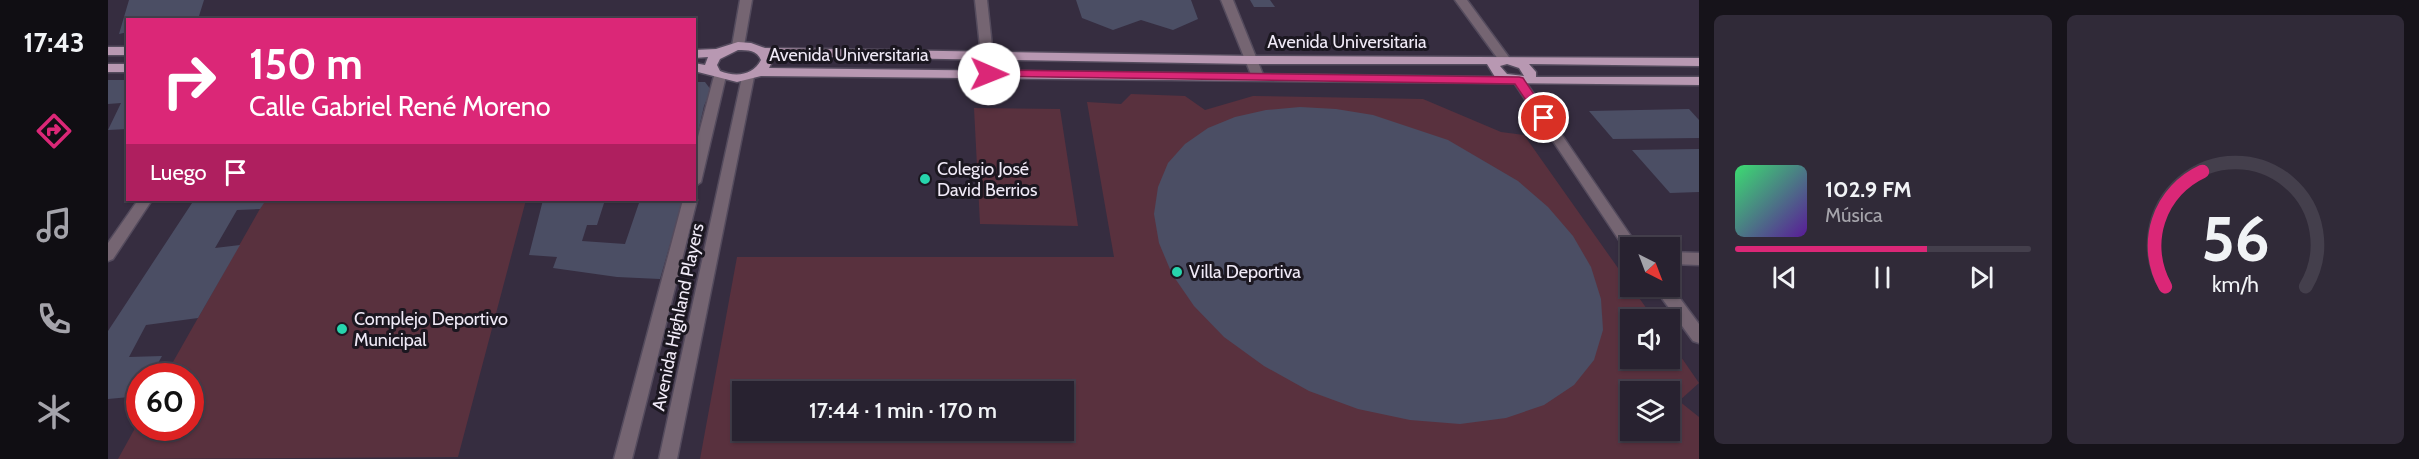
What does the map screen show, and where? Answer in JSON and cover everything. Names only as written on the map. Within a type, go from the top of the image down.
[{"type":"main road","name":"Avenida Universitaria","points":[[738,46],[752,47],[763,52],[988,56],[1699,62]]},
{"type":"main road","points":[[696,54],[718,53],[738,46]]},
{"type":"main road","points":[[108,51],[126,51]]},
{"type":"main road","points":[[753,75],[767,60],[763,52]]},
{"type":"main road","points":[[716,73],[712,61],[718,53]]},
{"type":"main road","points":[[1505,60],[1523,65],[1530,72],[1530,78],[1519,81],[1504,77],[1495,71],[1493,64],[1505,60]]},
{"type":"main road","points":[[108,68],[126,68]]},
{"type":"main road","points":[[696,68],[716,73]]},
{"type":"main road","name":"Avenida Universitaria","points":[[716,73],[1699,81]]},
{"type":"street","points":[[738,46],[746,0]]},
{"type":"street","points":[[981,0],[989,74]]},
{"type":"street","points":[[1227,0],[1258,77]]},
{"type":"street","points":[[1461,0],[1505,60]]},
{"type":"street","points":[[696,172],[716,73]]},
{"type":"street","name":"Avenida Highland Players","points":[[668,459],[753,75]]},
{"type":"street","points":[[1519,81],[1625,237]]},
{"type":"street","points":[[108,255],[144,201]]},
{"type":"street","name":"Avenida Highland Players","points":[[623,459],[690,201]]},
{"type":"street","points":[[1680,258],[1699,259]]},
{"type":"street","points":[[1669,297],[1699,336]]},
{"type":"shaded area","name":"Villa Deportiva","points":[[1131,94],[1185,96],[1205,110],[1253,96],[1423,99],[1501,132],[1524,135],[1620,271],[1620,297],[1638,297],[1647,309],[1620,309],[1620,369],[1680,369],[1680,355],[1699,383],[1680,400],[1680,381],[1620,381],[1620,441],[1680,441],[1680,402],[1699,417],[1699,459],[700,459],[737,257],[1114,257],[1087,102],[1121,104]]},
{"type":"shaded area","points":[[974,108],[1060,109],[1078,226],[980,224]]},
{"type":"shaded area","name":"Complejo Deportivo Municipal","points":[[264,201],[526,201],[458,457],[118,459],[128,441],[204,441],[204,363],[172,363]]},
{"type":"building","points":[[129,0],[204,0],[199,16],[126,18],[126,32],[119,34]]},
{"type":"building","points":[[1076,0],[1191,0],[1198,19],[1173,30],[1141,20],[1113,30],[1082,18]]},
{"type":"building","points":[[1250,0],[1270,0],[1275,7],[1254,7]]},
{"type":"building","points":[[108,80],[126,80],[126,129],[108,130],[121,103],[108,104]]},
{"type":"building","points":[[696,82],[705,82],[711,90],[704,106],[696,141]]},
{"type":"building","points":[[1300,107],[1336,109],[1373,115],[1448,140],[1518,181],[1548,207],[1573,236],[1591,267],[1601,299],[1603,330],[1594,360],[1574,385],[1544,405],[1506,418],[1460,424],[1410,420],[1358,409],[1309,391],[1264,366],[1224,337],[1194,306],[1172,274],[1159,243],[1154,214],[1158,187],[1168,163],[1185,144],[1208,128],[1235,117],[1266,110]]},
{"type":"building","points":[[1689,109],[1699,120],[1699,138],[1613,139],[1589,111]]},
{"type":"building","points":[[1699,149],[1699,192],[1670,193],[1632,150]]},
{"type":"building","points":[[193,201],[265,201],[260,209],[237,210],[215,248],[240,245],[198,318],[146,325],[129,357],[162,356],[158,363],[126,363],[126,397],[108,399],[108,331]]},
{"type":"building","points":[[543,201],[605,201],[597,225],[587,225],[582,241],[625,244],[640,201],[683,201],[660,279],[617,277],[553,268],[557,257],[529,255]]},
{"type":"place","name":"Colegio José David Berrios","points":[[925,179]]},
{"type":"place","name":"Villa Deportiva","points":[[1177,272]]},
{"type":"place","name":"Complejo Deportivo Municipal","points":[[342,329]]},
{"type":"route","points":[[989,74],[1519,81],[1544,118]]}]
